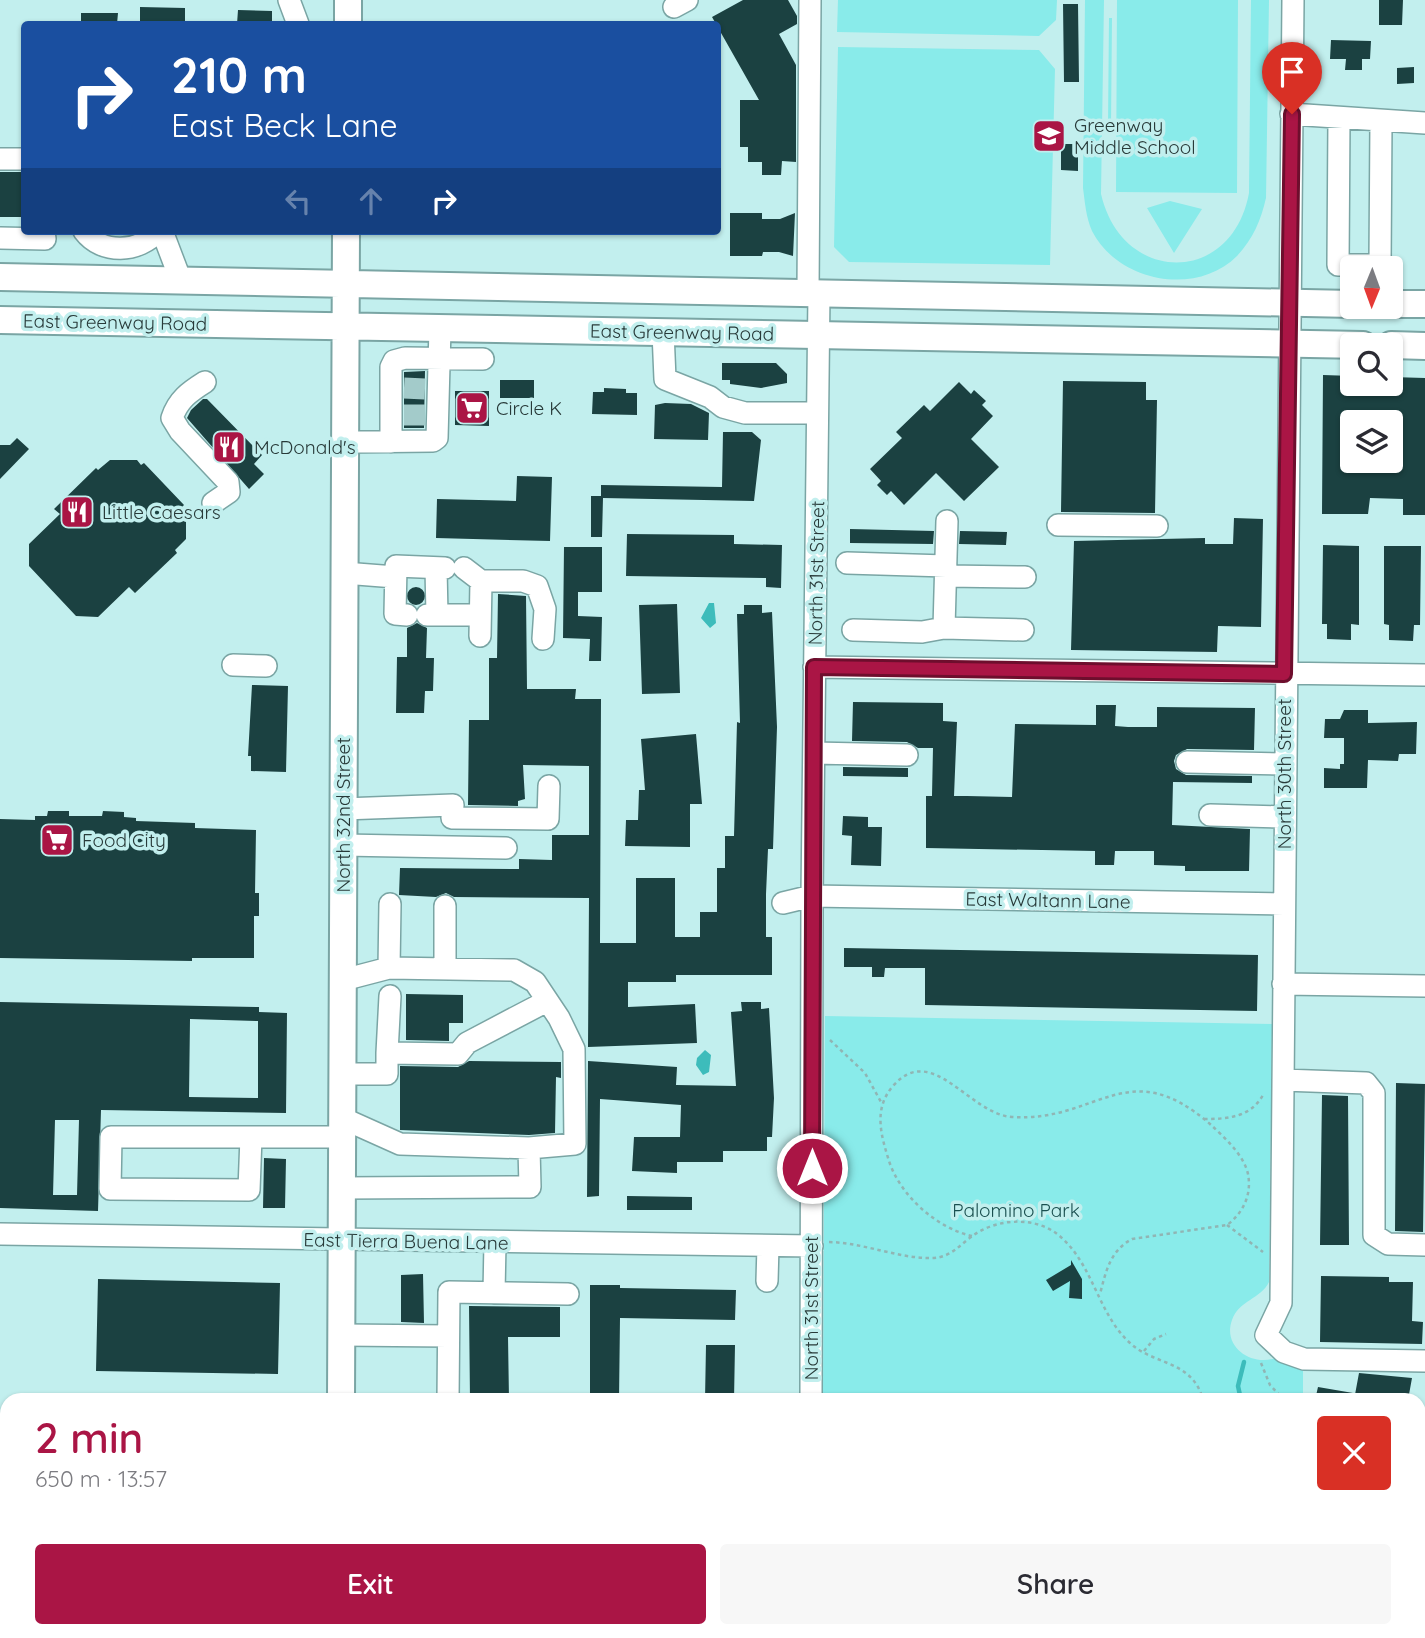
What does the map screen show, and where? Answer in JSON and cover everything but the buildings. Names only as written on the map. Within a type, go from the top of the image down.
[{"type":"main road","points":[[348,0],[348,21]]},
{"type":"main road","name":"North 32nd Street","points":[[341,1393],[346,235]]},
{"type":"main road","points":[[0,277],[1340,304]]},
{"type":"main road","points":[[87,322],[92,279]]},
{"type":"main road","points":[[608,289],[608,331]]},
{"type":"main road","points":[[1404,304],[1425,304]]},
{"type":"main road","name":"East Greenway Road","points":[[0,320],[1340,345]]},
{"type":"main road","points":[[1403,345],[1425,346]]},
{"type":"street","points":[[289,0],[297,21]]},
{"type":"street","name":"North 31st Street","points":[[810,0],[814,293],[818,334],[812,896],[819,1244],[811,1393]]},
{"type":"street","name":"North 30th Street","points":[[1293,0],[1284,674],[1283,984],[1275,1084],[1281,1303],[1266,1335],[1283,1352],[1304,1359],[1425,1362]]},
{"type":"street","points":[[1292,114],[1425,123]]},
{"type":"street","points":[[1339,118],[1338,265],[1380,265],[1381,121]]},
{"type":"street","points":[[0,159],[21,159]]},
{"type":"street","points":[[0,238],[44,239],[44,235]]},
{"type":"street","points":[[88,235],[110,247],[138,246],[154,235]]},
{"type":"street","points":[[162,235],[181,281]]},
{"type":"street","points":[[92,279],[110,247]]},
{"type":"street","points":[[391,442],[397,415],[440,359],[440,328]]},
{"type":"street","points":[[663,332],[665,379],[710,397],[723,407],[746,413],[817,413]]},
{"type":"street","points":[[344,442],[433,441],[440,431],[433,415],[394,361],[405,358],[483,359]]},
{"type":"street","points":[[205,382],[189,392],[176,406],[172,418],[180,431],[228,482],[229,492],[213,503]]},
{"type":"street","points":[[944,628],[947,521]]},
{"type":"street","points":[[1058,524],[1157,526]]},
{"type":"street","points":[[847,563],[1025,577]]},
{"type":"street","points":[[481,581],[480,626],[424,615],[395,614],[396,566],[448,568],[481,581],[523,581],[537,586],[545,609],[543,639]]},
{"type":"street","points":[[424,615],[448,568]]},
{"type":"street","points":[[344,573],[395,577]]},
{"type":"street","points":[[853,630],[1023,630]]},
{"type":"street","points":[[233,665],[266,666]]},
{"type":"street","points":[[814,667],[1425,675]]},
{"type":"street","points":[[814,752],[907,755]]},
{"type":"street","points":[[1187,762],[1284,764]]},
{"type":"street","points":[[343,809],[453,805],[452,818],[548,819],[549,786]]},
{"type":"street","points":[[1210,815],[1284,817]]},
{"type":"street","points":[[343,845],[506,848]]},
{"type":"street","name":"East Waltann Lane","points":[[783,903],[812,896],[1283,904]]},
{"type":"street","points":[[389,968],[390,904]]},
{"type":"street","points":[[445,906],[445,969]]},
{"type":"street","points":[[251,1137],[249,1190],[110,1189],[110,1137],[251,1137],[342,1127],[400,1144],[528,1148],[575,1144],[574,1049],[535,982],[514,971],[389,968],[343,980]]},
{"type":"street","points":[[1283,984],[1425,986]]},
{"type":"street","points":[[342,1074],[387,1074],[390,996]]},
{"type":"street","points":[[387,1053],[458,1054],[467,1043],[547,1001]]},
{"type":"street","points":[[1275,1084],[1366,1083],[1374,1093],[1374,1235],[1388,1244],[1425,1245]]},
{"type":"street","points":[[342,1188],[530,1187],[528,1148]]},
{"type":"street","name":"East Tierra Buena Lane","points":[[0,1234],[495,1243],[768,1246],[819,1244]]},
{"type":"street","points":[[494,1293],[495,1243]]},
{"type":"street","points":[[767,1281],[768,1246]]},
{"type":"street","points":[[448,1393],[449,1292],[568,1294]]},
{"type":"street","points":[[342,1335],[448,1336]]},
{"type":"path","points":[[828,1039],[865,1073],[881,1104]]},
{"type":"path","points":[[972,1236],[945,1226],[914,1200],[901,1184],[885,1147],[879,1120],[881,1104],[894,1084],[907,1074],[919,1070],[934,1072],[990,1110],[1011,1117],[1060,1113],[1111,1095],[1137,1090],[1173,1098],[1204,1119],[1232,1147],[1248,1174],[1245,1206],[1239,1216],[1227,1224],[1132,1239],[1121,1245],[1111,1258],[1100,1294]]},
{"type":"path","points":[[1204,1119],[1226,1119],[1245,1113],[1275,1084]]},
{"type":"path","points":[[819,1244],[848,1242],[918,1258],[940,1257],[972,1236],[1006,1222],[1039,1225],[1055,1231],[1080,1257],[1110,1319],[1121,1334],[1132,1345],[1182,1370],[1201,1393]]},
{"type":"path","points":[[1227,1224],[1267,1255]]},
{"type":"path","points":[[1144,1351],[1145,1345],[1166,1334]]},
{"type":"path","points":[[1261,1363],[1270,1385],[1277,1393]]},
{"type":"green space","points":[[838,0],[1057,0],[1056,20],[1039,36],[837,32]]},
{"type":"green space","points":[[1085,0],[1104,0],[1101,194],[1113,224],[1131,245],[1153,258],[1176,262],[1200,258],[1222,245],[1239,223],[1249,193],[1251,0],[1269,0],[1266,198],[1259,222],[1248,243],[1220,269],[1201,277],[1180,280],[1138,272],[1120,262],[1104,248],[1092,231],[1083,188]]},
{"type":"green space","points":[[1117,0],[1238,0],[1237,193],[1116,192]]},
{"type":"green space","points":[[1109,18],[1112,18],[1111,125],[1108,125]]},
{"type":"green space","points":[[838,47],[1039,50],[1055,69],[1050,265],[849,262],[834,247]]},
{"type":"green space","points":[[1170,201],[1202,209],[1174,253],[1147,208]]},
{"type":"green space","name":"Palomino Park","points":[[825,1016],[1272,1024],[1269,1282],[1235,1313],[1230,1331],[1232,1340],[1244,1355],[1263,1360],[1283,1354],[1303,1365],[1303,1393],[823,1393]]},
{"type":"shaded area","points":[[709,603],[714,603],[716,623],[710,628],[701,618]]},
{"type":"shaded area","points":[[705,1050],[711,1055],[709,1072],[703,1075],[696,1065],[697,1058]]},
{"type":"waterway","points":[[1240,1393],[1238,1386],[1244,1362]]},
{"type":"tunnel","points":[[404,388],[425,389]]},
{"type":"tunnel","points":[[404,415],[426,415]]},
{"type":"place","name":"Greenway Middle School","points":[[1049,136]]},
{"type":"place","name":"Circle K","points":[[472,408]]},
{"type":"place","name":"McDonald's","points":[[229,447]]},
{"type":"place","name":"Little Caesars","points":[[77,512]]},
{"type":"place","name":"Food City","points":[[57,840]]},
{"type":"route","points":[[812,1168],[814,667],[1284,674],[1292,114]]}]
